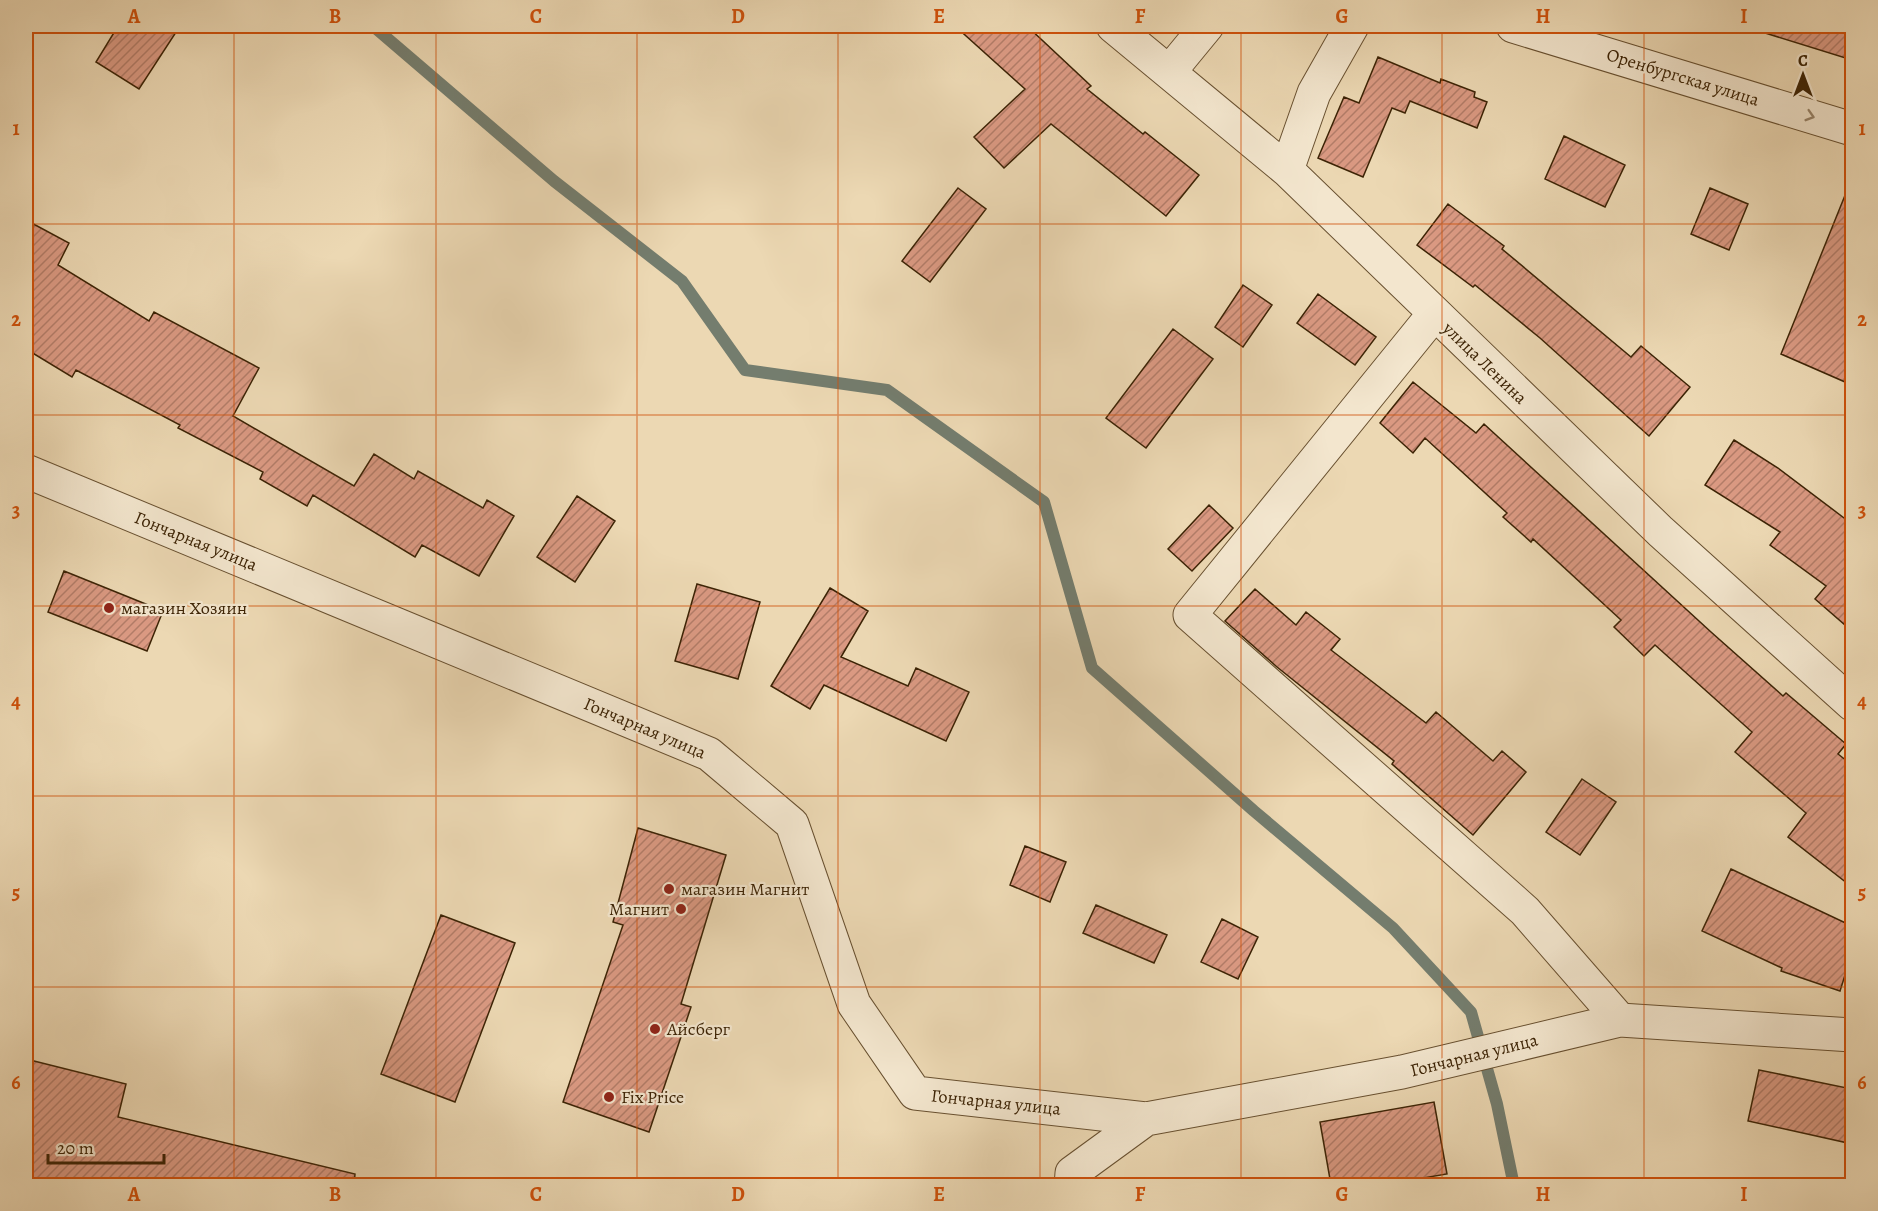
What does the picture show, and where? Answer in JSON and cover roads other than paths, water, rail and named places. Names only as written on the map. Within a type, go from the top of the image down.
[{"type":"street","name":"улица Ленина","points":[[1113,26],[1170,70],[1287,170],[1660,531],[1852,704]]},
{"type":"street","points":[[1170,70],[1207,26]]},
{"type":"street","points":[[1287,170],[1314,93],[1353,26]]},
{"type":"street","name":"Оренбургская улица","points":[[1513,26],[1852,129]]},
{"type":"street","points":[[1434,314],[1190,615],[1525,911],[1620,1020]]},
{"type":"street","name":"Гончарная улица","points":[[26,471],[709,754],[792,824],[854,1004],[915,1093],[1146,1119],[1402,1072],[1620,1020],[1852,1035]]},
{"type":"street","points":[[1071,1185],[1072,1173],[1146,1119]]},
{"type":"waterway","points":[[373,26],[554,181],[682,281],[745,370],[887,390],[1044,502],[1092,668],[1254,811],[1393,928],[1471,1012],[1497,1104],[1514,1186]]},
{"type":"place","name":"магазин Хозяин","points":[[109,608]]},
{"type":"place","name":"магазин Магнит","points":[[669,889]]},
{"type":"place","name":"Магнит","points":[[681,909]]},
{"type":"place","name":"Айсберг","points":[[655,1029]]},
{"type":"place","name":"Fix Price","points":[[609,1097]]}]
